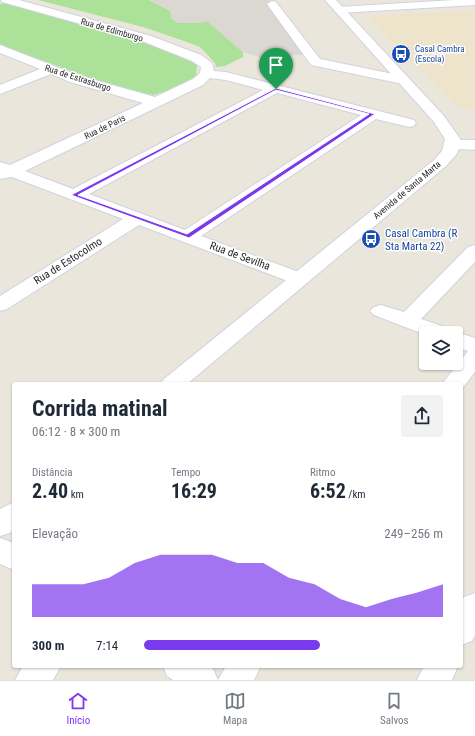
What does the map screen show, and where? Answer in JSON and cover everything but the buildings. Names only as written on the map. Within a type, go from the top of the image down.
[{"type":"street","name":"Rua de Edimburgo","points":[[6,0],[118,30],[172,48],[201,60],[207,66],[207,74]]},
{"type":"street","points":[[330,0],[451,134],[453,144],[475,145]]},
{"type":"street","points":[[339,10],[475,2]]},
{"type":"street","points":[[272,4],[316,62],[403,80]]},
{"type":"street","name":"Rua de Estrasburgo","points":[[0,49],[14,53],[50,70],[157,102]]},
{"type":"street","points":[[0,90],[50,70]]},
{"type":"street","points":[[207,74],[226,76],[409,123]]},
{"type":"street","name":"Rua de Paris","points":[[3,171],[157,102],[198,82],[207,74]]},
{"type":"street","points":[[74,195],[276,89]]},
{"type":"street","points":[[187,236],[373,114]]},
{"type":"street","name":"Avenida de Santa Marta","points":[[174,382],[440,163],[450,152],[453,144]]},
{"type":"street","name":"Rua de Sevilha","points":[[3,171],[187,236],[300,279]]},
{"type":"street","name":"Rua de Estocolmo","points":[[0,305],[137,218]]},
{"type":"street","points":[[407,320],[475,251]]},
{"type":"street","points":[[381,311],[422,326]]},
{"type":"street","points":[[463,342],[475,346]]},
{"type":"street","points":[[456,382],[475,356]]},
{"type":"street","points":[[0,525],[12,515]]},
{"type":"street","points":[[0,549],[12,557]]},
{"type":"street","points":[[463,627],[475,606]]},
{"type":"street","points":[[32,680],[43,668]]},
{"type":"street","points":[[182,668],[201,680]]},
{"type":"street","points":[[235,680],[244,668]]},
{"type":"street","points":[[434,680],[441,668]]},
{"type":"shaded area","points":[[149,0],[269,0],[309,54],[262,58],[243,52],[207,21],[199,23],[178,23],[171,19],[171,11]]},
{"type":"shaded area","points":[[475,10],[475,110],[457,106],[366,16]]},
{"type":"green space","points":[[38,0],[149,0],[171,11],[170,13],[178,23],[199,23],[207,21],[243,52],[243,57],[225,66],[216,67],[215,63],[200,47],[187,42],[143,27]]},
{"type":"green space","points":[[5,3],[79,21],[128,35],[152,44],[197,65],[196,77],[177,88],[153,95],[113,86],[0,45],[0,4]]},
{"type":"place","name":"Casal Cambra (Escola)","points":[[401,54]]},
{"type":"place","name":"Casal Cambra (R Sta Marta 22)","points":[[371,239]]},
{"type":"route","points":[[276,89],[373,114],[187,236],[74,195],[175,142],[276,89]]}]
